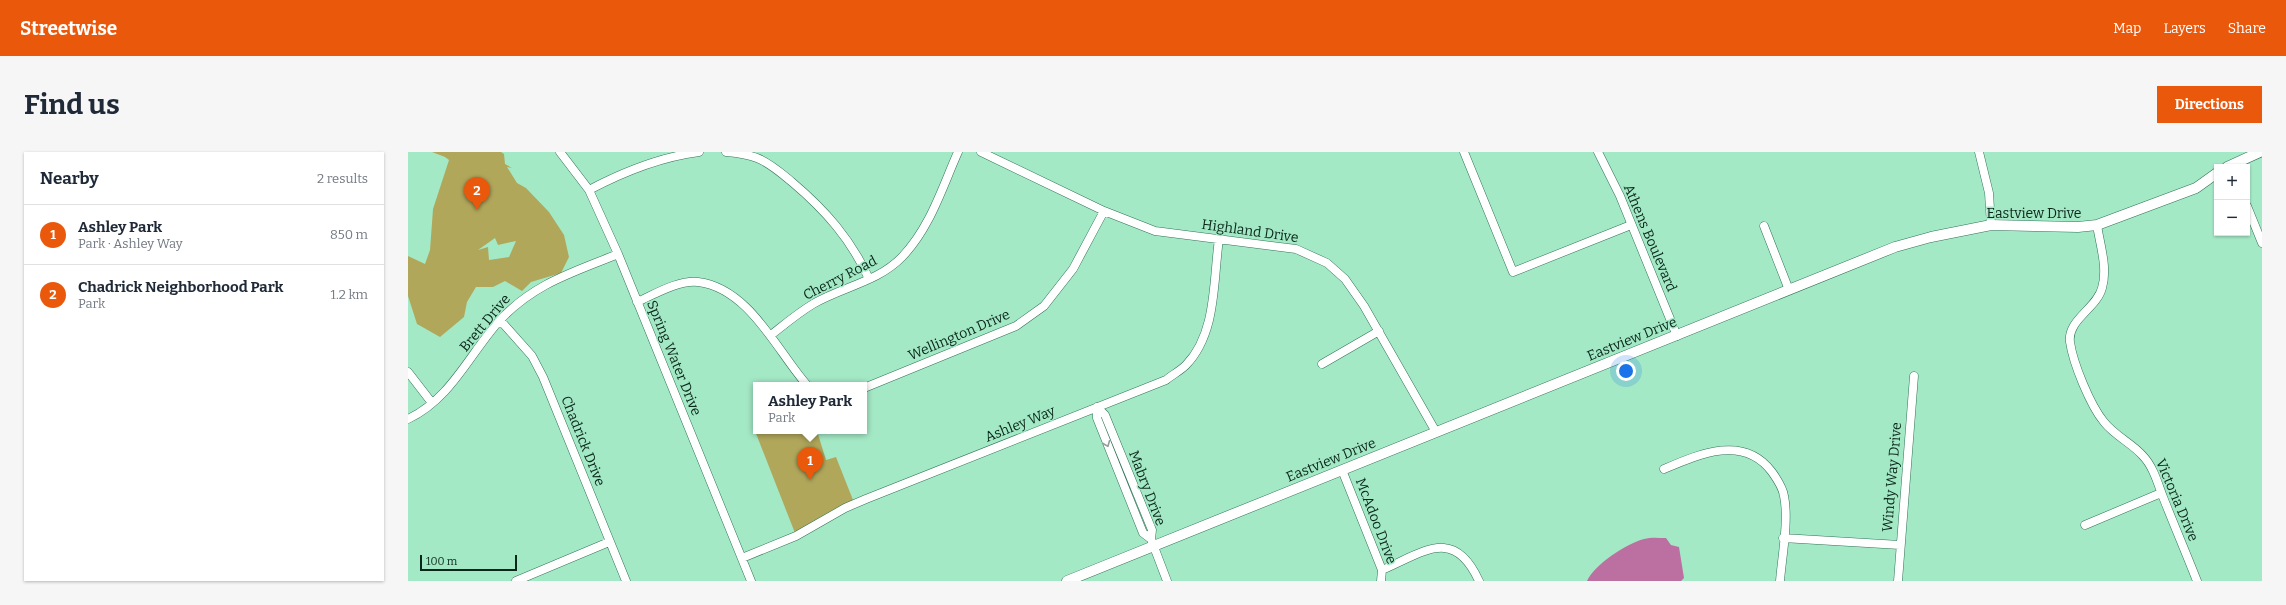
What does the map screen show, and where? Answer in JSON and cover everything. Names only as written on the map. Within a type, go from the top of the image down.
[{"type":"street","name":"Spring Water Drive","points":[[560,152],[589,190],[618,254],[751,581]]},
{"type":"street","points":[[589,190],[619,174],[638,167],[699,152]]},
{"type":"street","points":[[726,152],[756,157],[774,167],[799,188],[830,217],[843,233],[859,256],[869,279]]},
{"type":"street","name":"Cherry Road","points":[[771,335],[814,304],[869,279],[891,266],[913,244],[929,219],[958,152]]},
{"type":"street","name":"Highland Drive","points":[[981,152],[1104,211],[1155,231],[1296,249],[1327,263],[1345,279],[1379,331],[1436,432]]},
{"type":"street","points":[[1464,152],[1513,272],[1631,225]]},
{"type":"street","name":"Athens Boulevard","points":[[1598,152],[1620,196],[1677,336]]},
{"type":"street","points":[[1979,152],[1989,193],[1991,225]]},
{"type":"street","points":[[2233,164],[2260,152]]},
{"type":"street","name":"Eastview Drive","points":[[1067,581],[1153,542],[1342,470],[1895,247],[1931,237],[1991,225],[2078,227],[2096,225],[2196,188],[2214,175]]},
{"type":"street","name":"Wellington Drive","points":[[867,387],[1016,326],[1044,306],[1074,269],[1104,211]]},
{"type":"street","points":[[2250,213],[2262,243]]},
{"type":"street","name":"Victoria Drive","points":[[2096,225],[2104,268],[2102,289],[2091,307],[2076,322],[2070,339],[2072,354],[2091,399],[2104,422],[2143,456],[2161,493],[2197,581]]},
{"type":"street","points":[[1764,226],[1789,290]]},
{"type":"street","name":"Ashley Way","points":[[742,558],[796,536],[845,508],[866,499],[1166,380],[1185,365],[1199,347],[1210,322],[1219,239]]},
{"type":"street","name":"Brett Drive","points":[[408,419],[432,403],[455,380],[500,320],[522,299],[543,284],[618,254]]},
{"type":"street","points":[[637,302],[676,286],[697,282],[715,287],[736,299],[771,335],[805,382]]},
{"type":"street","name":"Chadrick Drive","points":[[500,320],[529,352],[543,377],[626,581]]},
{"type":"street","points":[[1322,364],[1379,331]]},
{"type":"street","points":[[408,372],[432,403]]},
{"type":"street","name":"Windy Way Drive","points":[[1898,581],[1914,376]]},
{"type":"street","name":"Mabry Drive","points":[[1097,407],[1097,418],[1143,533],[1153,542],[1168,581]]},
{"type":"street","points":[[1664,469],[1695,456],[1730,449],[1748,453],[1761,460],[1778,480],[1784,496],[1780,581]]},
{"type":"street","name":"McAdoo Drive","points":[[1342,470],[1382,570],[1382,581]]},
{"type":"street","points":[[2085,525],[2161,493]]},
{"type":"street","points":[[1783,538],[1900,545]]},
{"type":"street","points":[[516,581],[609,542]]},
{"type":"street","points":[[1382,570],[1435,548],[1448,548],[1463,556],[1473,567],[1479,581]]},
{"type":"shaded area","points":[[432,152],[501,152],[504,154],[505,164],[512,168],[507,167],[517,183],[526,188],[549,212],[564,235],[569,257],[561,273],[531,282],[522,291],[505,281],[493,287],[476,287],[467,302],[464,317],[440,337],[417,324],[408,296],[408,256],[425,264],[430,250],[433,209],[449,160]],"holes":[[[495,238],[498,245],[516,241],[509,257],[489,260],[488,247],[478,250]]]},
{"type":"shaded area","points":[[756,434],[818,434],[826,460],[836,457],[853,500],[795,533]]},
{"type":"shaded area","points":[[1647,538],[1666,538],[1671,545],[1679,547],[1684,578],[1681,581],[1587,581],[1597,568],[1604,562],[1629,545]]},
{"type":"place","name":"Chadrick Neighborhood Park","points":[[477,210]]},
{"type":"place","name":"Ashley Park","points":[[810,480]]}]
